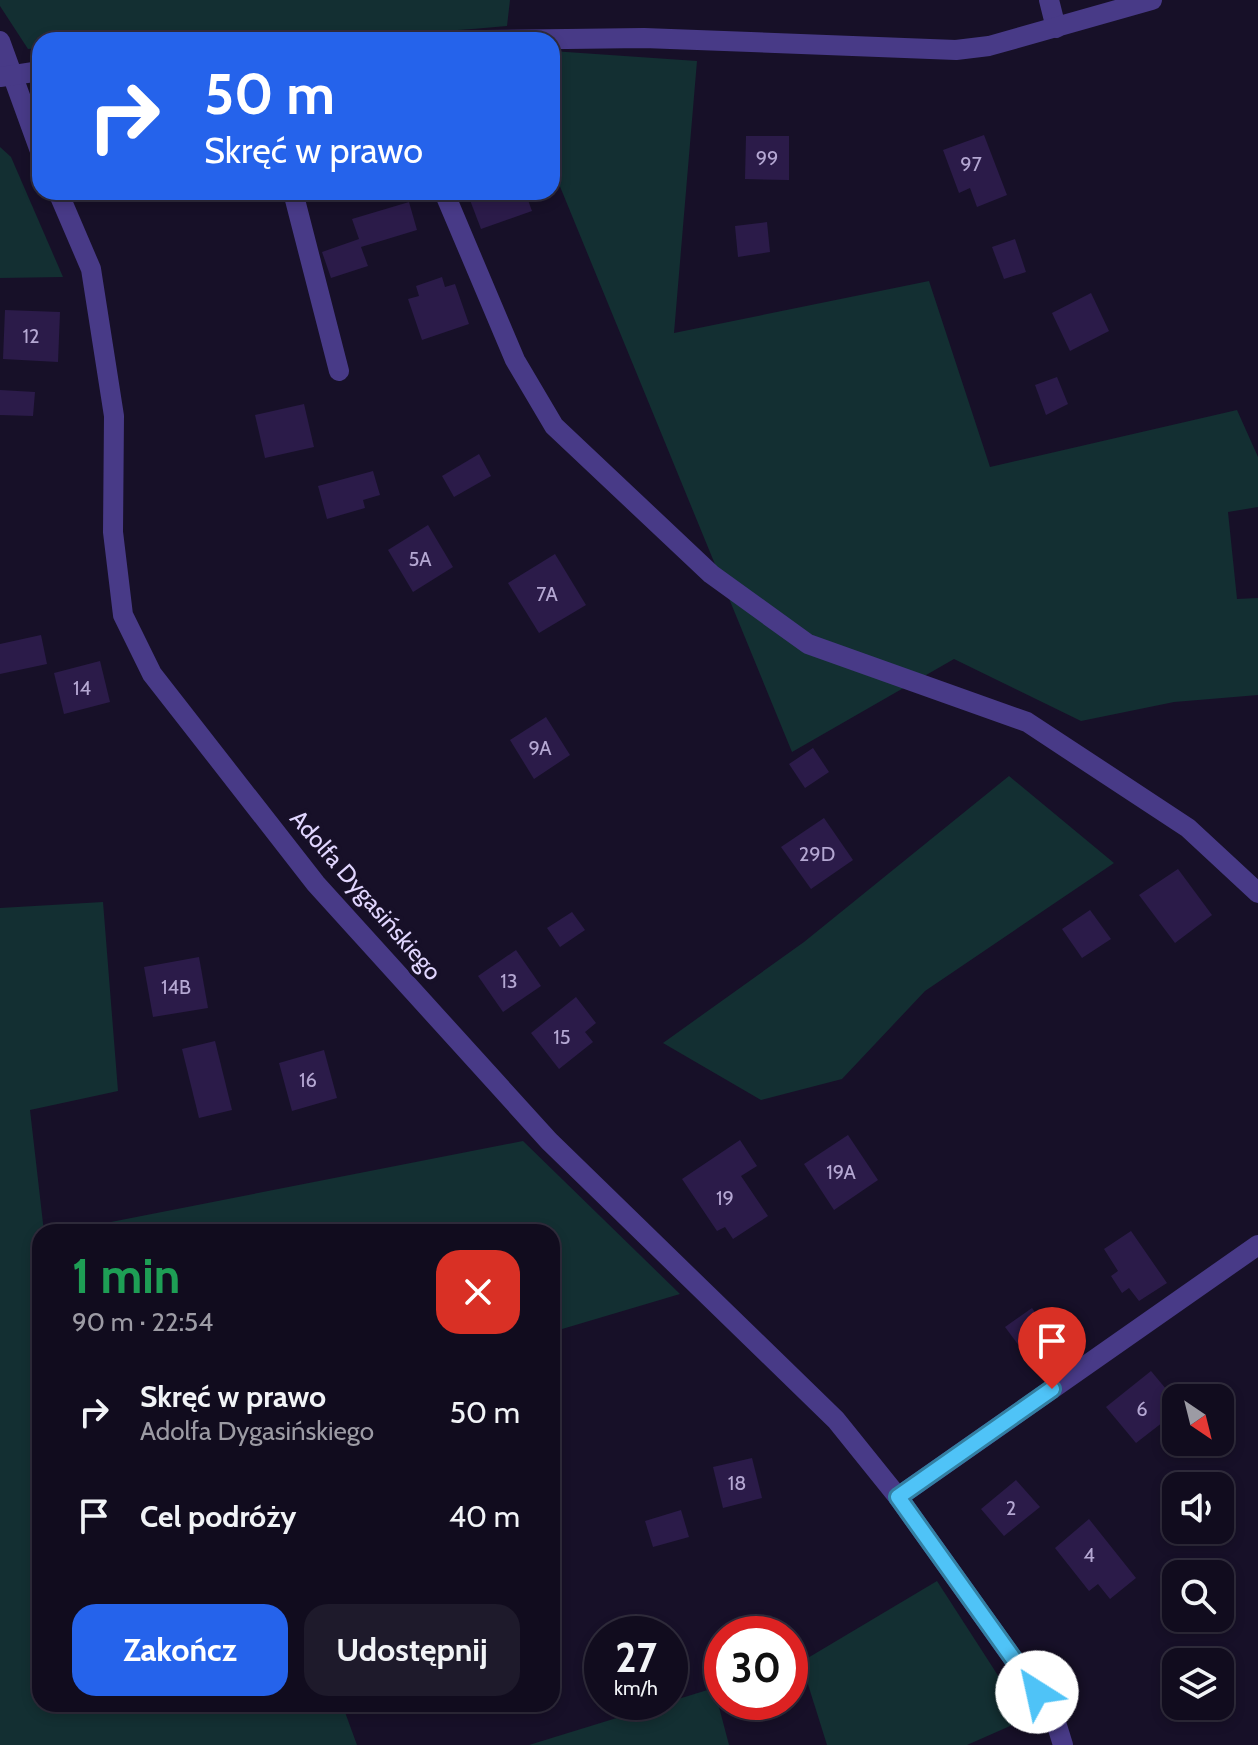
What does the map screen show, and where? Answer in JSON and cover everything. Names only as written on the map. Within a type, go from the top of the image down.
[{"type":"street","points":[[1049,0],[1056,28]]},
{"type":"street","points":[[560,39],[644,38],[923,51],[989,46],[1152,0]]},
{"type":"street","points":[[0,41],[6,76],[32,133]]},
{"type":"street","points":[[6,76],[32,72]]},
{"type":"street","name":"Adolfa Dygasińskiego","points":[[61,200],[91,269],[114,416],[113,532],[123,615],[152,674],[327,896],[549,1141],[836,1420],[898,1497],[1054,1716],[1063,1745]]},
{"type":"street","points":[[295,200],[339,371]]},
{"type":"street","points":[[447,200],[515,360],[554,426],[711,574],[808,644],[1027,722],[1188,828],[1258,893]]},
{"type":"street","points":[[898,1497],[1258,1245]]},
{"type":"green space","points":[[0,0],[510,0],[507,26],[430,32],[32,32],[32,49],[28,49],[0,6]]},
{"type":"green space","points":[[560,52],[697,61],[674,333],[929,281],[990,467],[1237,410],[1258,457],[1258,507],[1228,512],[1237,599],[1258,598],[1258,695],[1174,702],[1081,721],[954,659],[792,752],[560,186]]},
{"type":"green space","points":[[0,147],[11,157],[63,277],[0,278]]},
{"type":"green space","points":[[1009,776],[1114,863],[925,991],[842,1079],[761,1100],[663,1043],[804,942]]},
{"type":"green space","points":[[103,902],[118,1091],[30,1110],[43,1224],[32,1224],[32,1712],[345,1712],[357,1745],[0,1745],[0,908]]},
{"type":"green space","points":[[523,1141],[680,1294],[560,1330],[560,1224],[101,1224]]},
{"type":"green space","points":[[937,1581],[1026,1719],[967,1745],[827,1745],[808,1684],[808,1658]]},
{"type":"green space","points":[[704,1691],[704,1720],[722,1720],[729,1745],[529,1745],[610,1720],[688,1720],[688,1696]]},
{"type":"building","points":[[984,135],[1007,195],[977,207],[970,188],[959,193],[943,150]]},
{"type":"building","points":[[746,136],[789,136],[789,180],[745,179]]},
{"type":"building","points":[[470,200],[528,200],[532,211],[481,229]]},
{"type":"building","points":[[409,202],[417,230],[361,247],[368,266],[331,278],[322,252],[359,239],[352,219]]},
{"type":"building","points":[[767,222],[770,252],[738,257],[735,226]]},
{"type":"building","points":[[1015,239],[1026,272],[1004,279],[992,247]]},
{"type":"building","points":[[442,277],[445,287],[455,284],[469,324],[422,340],[408,299],[419,296],[416,286]]},
{"type":"building","points":[[1091,293],[1109,331],[1070,351],[1052,313]]},
{"type":"building","points":[[5,310],[60,312],[58,362],[3,359]]},
{"type":"building","points":[[1057,377],[1068,404],[1046,415],[1035,385]]},
{"type":"building","points":[[0,390],[35,392],[33,416],[0,415]]},
{"type":"building","points":[[304,404],[314,447],[265,458],[255,415]]},
{"type":"building","points":[[479,454],[491,476],[454,497],[442,476]]},
{"type":"building","points":[[373,471],[380,495],[363,500],[365,508],[327,519],[318,486]]},
{"type":"building","points":[[428,525],[453,567],[413,592],[388,550]]},
{"type":"building","points":[[555,554],[586,605],[539,633],[508,583]]},
{"type":"building","points":[[41,635],[47,664],[0,674],[0,644]]},
{"type":"building","points":[[100,661],[110,702],[64,714],[54,673]]},
{"type":"building","points":[[546,717],[570,755],[534,779],[510,740]]},
{"type":"building","points":[[813,748],[829,772],[805,788],[789,764]]},
{"type":"building","points":[[824,818],[853,860],[811,889],[781,847]]},
{"type":"building","points":[[1178,869],[1212,915],[1175,943],[1139,895]]},
{"type":"building","points":[[1090,910],[1111,939],[1082,958],[1062,929]]},
{"type":"building","points":[[572,912],[585,930],[560,947],[547,928]]},
{"type":"building","points":[[516,950],[541,986],[503,1012],[478,976]]},
{"type":"building","points":[[199,957],[208,1008],[153,1017],[144,967]]},
{"type":"building","points":[[576,997],[596,1023],[585,1032],[593,1042],[559,1069],[531,1033]]},
{"type":"building","points":[[215,1041],[232,1110],[199,1118],[182,1049]]},
{"type":"building","points":[[324,1050],[337,1098],[292,1111],[279,1063]]},
{"type":"building","points":[[848,1135],[878,1180],[834,1210],[804,1164]]},
{"type":"building","points":[[740,1140],[757,1166],[741,1176],[768,1216],[733,1239],[725,1227],[717,1231],[682,1179]]},
{"type":"building","points":[[1131,1231],[1167,1283],[1139,1301],[1129,1288],[1122,1293],[1111,1276],[1118,1271],[1104,1249]]},
{"type":"building","points":[[1032,1308],[1057,1343],[1031,1362],[1005,1327]]},
{"type":"building","points":[[1151,1371],[1162,1384],[1162,1423],[1136,1443],[1106,1407]]},
{"type":"building","points":[[752,1458],[762,1498],[723,1508],[713,1467]]},
{"type":"building","points":[[1016,1480],[1040,1507],[1004,1536],[981,1509]]},
{"type":"building","points":[[681,1510],[689,1537],[653,1547],[645,1521]]},
{"type":"building","points":[[1089,1519],[1136,1578],[1110,1599],[1098,1584],[1089,1591],[1055,1548]]},
{"type":"route","points":[[1037,1692],[898,1497],[1052,1389]]}]
